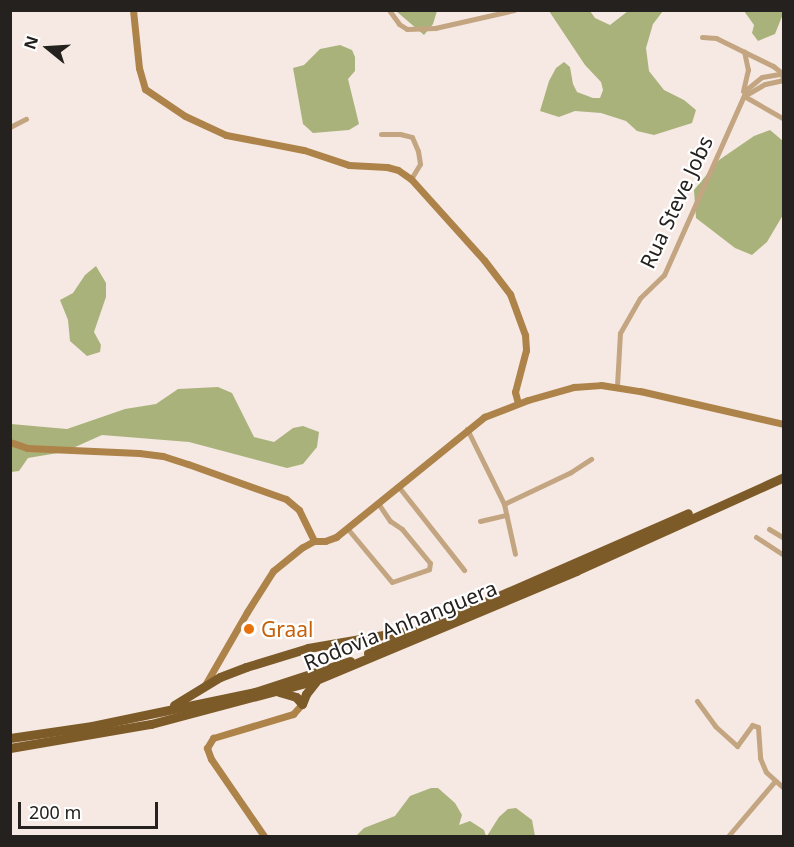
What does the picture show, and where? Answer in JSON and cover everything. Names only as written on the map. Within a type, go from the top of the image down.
[{"type":"highway","name":"Rodovia Anhanguera","points":[[10,738],[92,726],[255,692],[340,665],[783,470]]},
{"type":"highway","name":"Rodovia Anhanguera","points":[[10,748],[151,724],[278,692],[316,680],[576,571],[783,477]]},
{"type":"highway","points":[[154,714],[231,672],[308,648],[427,628]]},
{"type":"highway","points":[[278,692],[296,697],[302,704],[316,680]]},
{"type":"street","points":[[133,10],[138,68],[145,89],[185,116],[226,135],[304,150],[349,165],[387,166],[411,179],[484,260],[510,294],[525,335],[526,350],[515,392],[518,403]]},
{"type":"street","points":[[389,10],[399,24],[407,29],[435,28],[514,10]]},
{"type":"street","points":[[702,37],[716,38],[744,51],[783,76]]},
{"type":"street","points":[[744,51],[748,70],[744,96]]},
{"type":"street","points":[[744,96],[753,83],[762,77],[783,76]]},
{"type":"street","points":[[744,96],[783,120]]},
{"type":"street","name":"Rua Steve Jobs","points":[[617,386],[620,333],[640,298],[664,275],[744,96]]},
{"type":"street","points":[[10,127],[26,119]]},
{"type":"street","points":[[381,134],[400,134],[412,137],[420,164],[411,179]]},
{"type":"street","points":[[203,689],[254,599],[273,571],[314,542],[325,541],[347,528],[484,417],[518,403],[574,387],[617,386],[783,424]]},
{"type":"street","points":[[467,429],[504,504],[515,554]]},
{"type":"street","points":[[10,442],[27,448],[139,453],[163,456],[188,464],[286,499],[299,510],[314,542]]},
{"type":"street","points":[[504,504],[571,472],[591,459]]},
{"type":"street","points":[[398,486],[464,570]]},
{"type":"street","points":[[347,528],[392,582],[429,569],[430,563],[402,529],[390,521],[378,503]]},
{"type":"street","points":[[480,521],[506,515]]},
{"type":"street","points":[[769,529],[783,538]]},
{"type":"street","points":[[756,537],[783,555]]},
{"type":"street","points":[[697,701],[715,726],[737,746],[752,725],[758,727],[760,758],[766,772],[783,788]]},
{"type":"street","points":[[264,837],[211,759],[207,748],[213,738],[293,714],[302,704]]},
{"type":"street","points":[[729,835],[775,781]]},
{"type":"green space","points":[[396,11],[437,11],[433,24],[424,35]]},
{"type":"green space","points":[[549,11],[590,11],[595,18],[610,25],[628,11],[663,11],[653,24],[646,48],[649,71],[664,90],[684,100],[696,110],[692,123],[654,135],[637,131],[626,121],[601,113],[575,111],[559,117],[540,111],[549,81],[556,68],[564,62],[570,67],[577,92],[600,98],[603,90],[601,82],[585,65]]},
{"type":"green space","points":[[744,11],[783,11],[783,14],[775,34],[758,41],[752,33],[754,25]]},
{"type":"green space","points":[[340,45],[352,50],[355,57],[355,71],[348,79],[359,124],[349,130],[313,133],[303,124],[293,68],[304,65],[320,49]]},
{"type":"green space","points":[[770,130],[783,141],[783,215],[767,242],[752,255],[735,248],[696,218],[694,190],[719,160],[754,136]]},
{"type":"green space","points":[[96,266],[106,283],[106,297],[94,332],[101,345],[100,352],[87,356],[70,341],[68,320],[60,300],[73,293],[85,275]]},
{"type":"green space","points":[[218,387],[232,393],[254,437],[274,442],[293,428],[303,426],[319,432],[317,447],[303,464],[287,468],[189,442],[102,435],[64,452],[28,458],[19,471],[11,472],[11,424],[67,429],[125,409],[156,404],[178,389]]},
{"type":"green space","points":[[431,788],[438,788],[455,803],[462,815],[459,825],[470,821],[484,830],[486,836],[356,836],[364,828],[395,816],[410,796]]},
{"type":"green space","points":[[516,808],[532,820],[535,836],[487,836],[499,817],[508,809]]},
{"type":"place","name":"Graal","points":[[249,629]]}]
